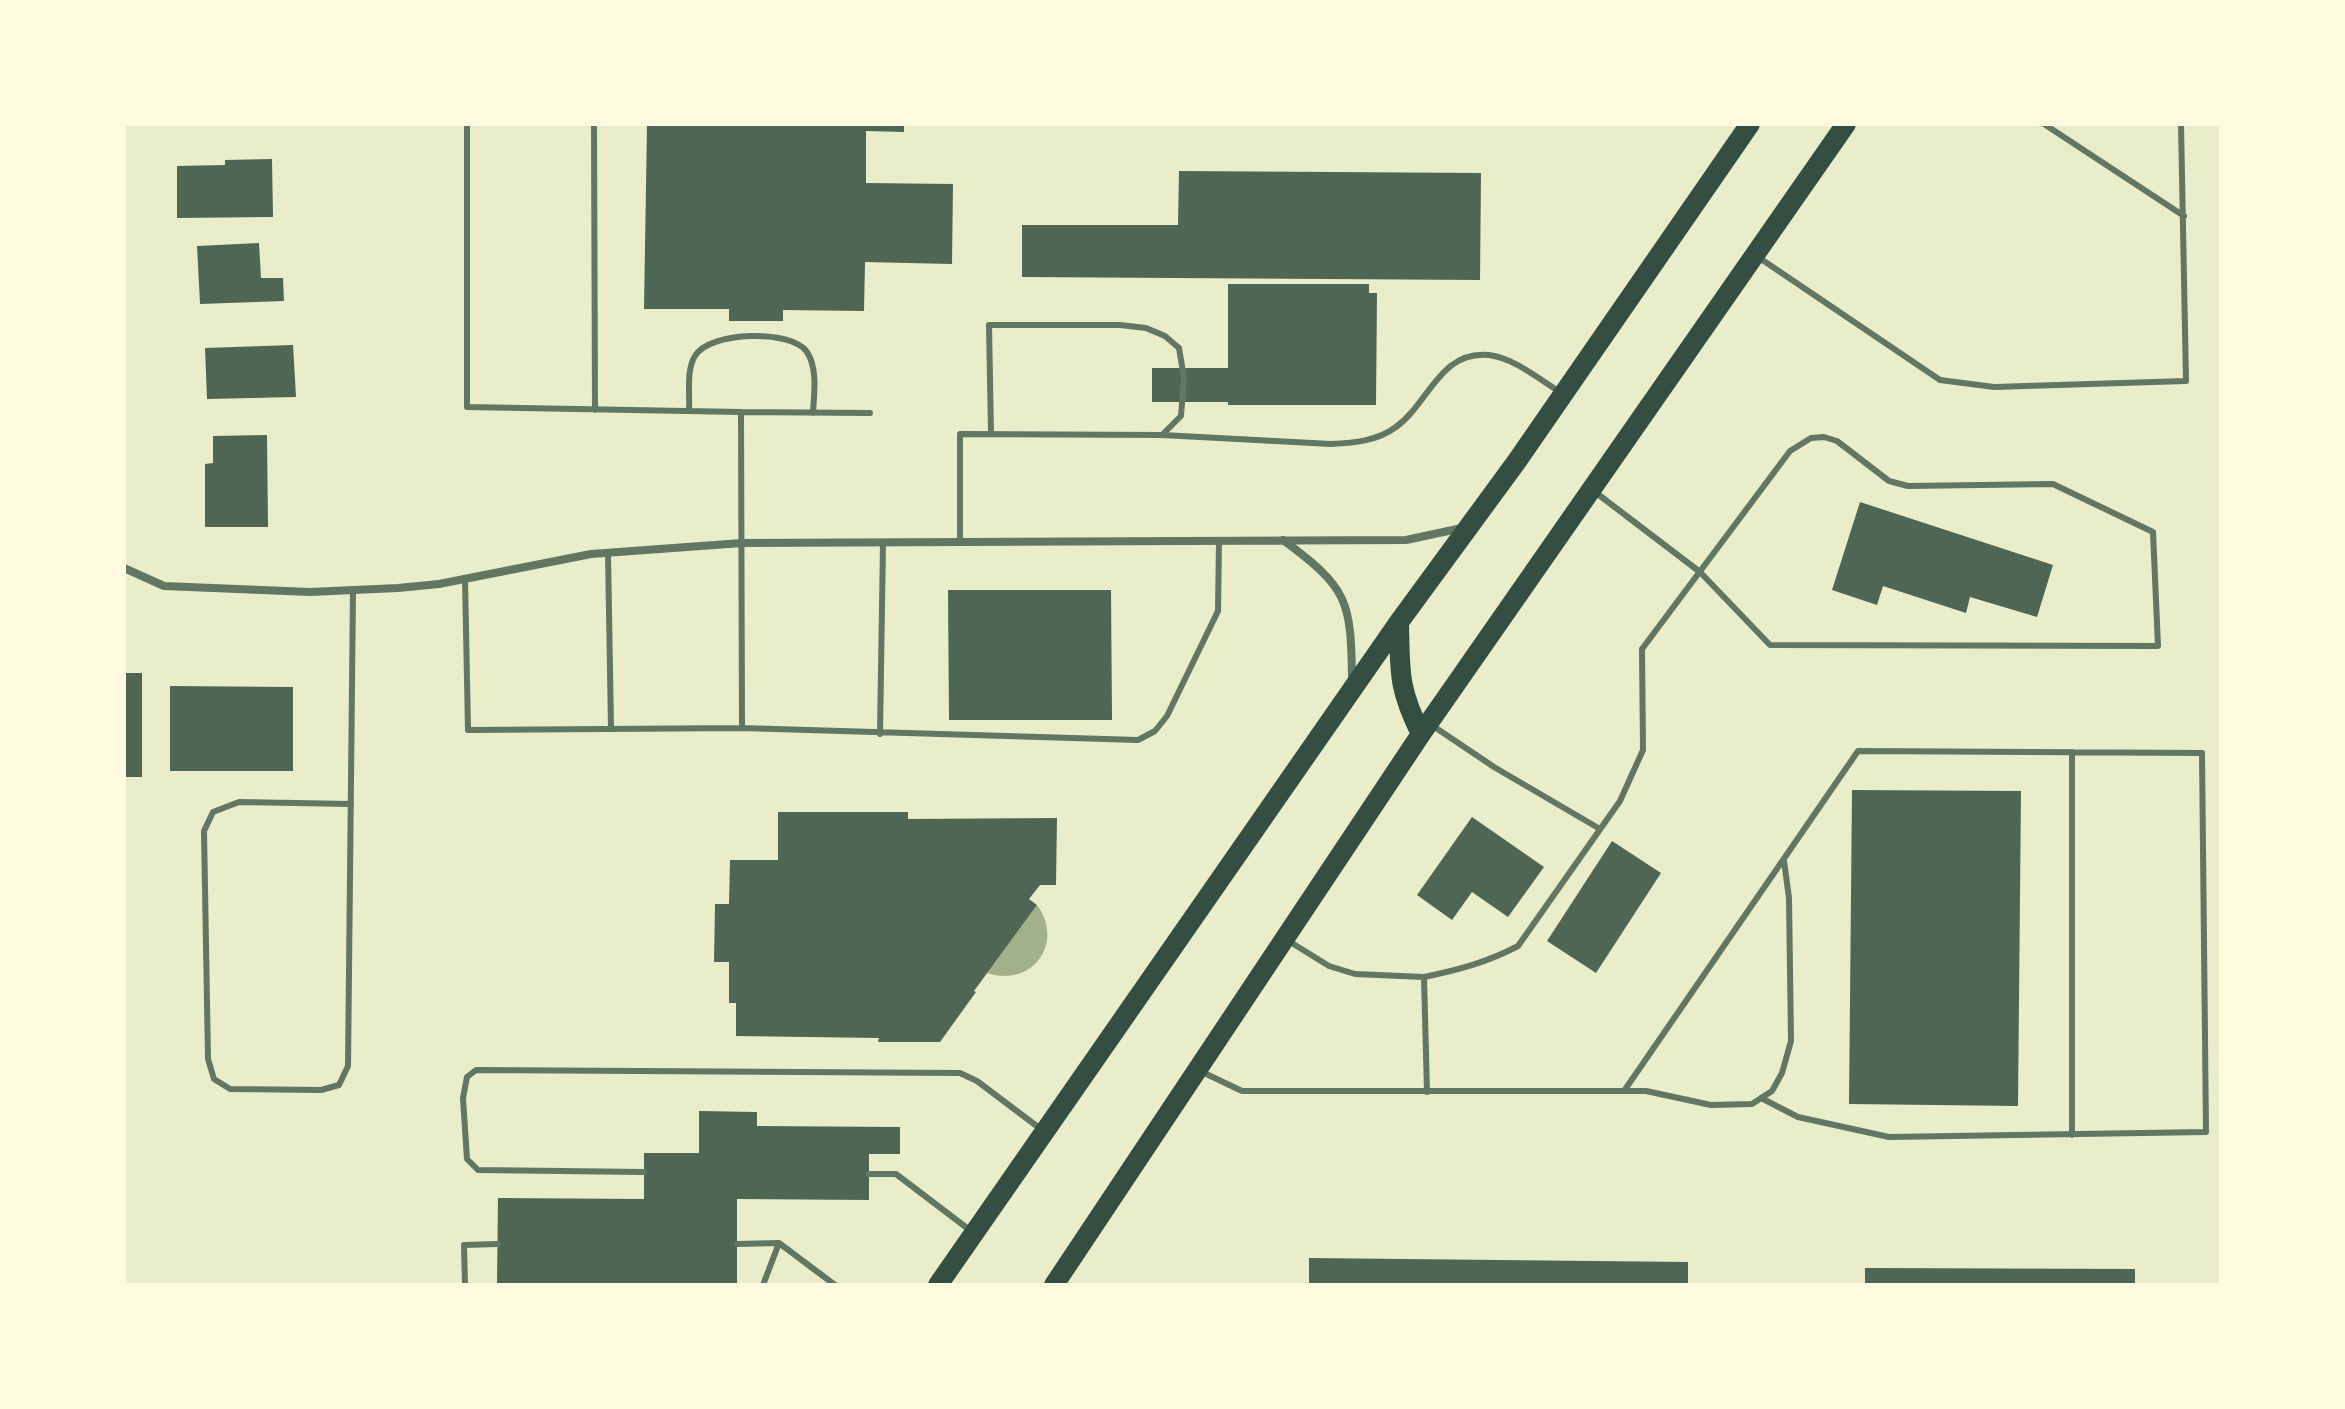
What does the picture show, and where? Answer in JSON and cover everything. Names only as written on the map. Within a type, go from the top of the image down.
[{"type":"main road","points":[[938,1285],[1750,124]]},
{"type":"main road","points":[[1056,1284],[1425,729],[1846,124]]},
{"type":"main road","points":[[1399,622],[1400,676],[1405,701],[1425,729]]},
{"type":"street","points":[[124,568],[164,586],[310,592],[398,588],[608,553],[742,543],[1406,540],[1469,527]]},
{"type":"street","points":[[1283,540],[1324,572],[1343,598],[1349,614],[1352,689]]},
{"type":"lane","points":[[467,124],[467,407],[870,413]]},
{"type":"lane","points":[[594,124],[595,410]]},
{"type":"lane","points":[[2044,124],[2184,216]]},
{"type":"lane","points":[[1755,255],[1940,380],[1994,387],[2186,381],[2181,124]]},
{"type":"lane","points":[[991,434],[989,325],[1120,325],[1146,328],[1165,336],[1179,348],[1184,378],[1181,416],[1162,435]]},
{"type":"lane","points":[[689,411],[691,366],[695,355],[704,346],[728,337],[783,338],[799,344],[808,353],[813,365],[813,413]]},
{"type":"lane","points":[[960,542],[960,434],[1162,435],[1294,443],[1359,443],[1397,427],[1420,403],[1441,373],[1463,356],[1489,355],[1508,360],[1563,394]]},
{"type":"lane","points":[[741,412],[742,728]]},
{"type":"lane","points":[[1285,938],[1329,966],[1355,974],[1424,977],[1496,958],[1518,946],[1620,801],[1643,750],[1642,649],[1700,572],[1790,451],[1811,438],[1824,437],[1837,441],[1889,481],[1934,488],[2053,484],[2153,532],[2158,646],[1770,645],[1700,572],[1592,490]]},
{"type":"lane","points":[[465,579],[468,730],[742,728],[1138,740],[1155,731],[1167,716],[1218,611],[1219,540]]},
{"type":"lane","points":[[880,734],[883,543]]},
{"type":"lane","points":[[608,553],[611,728]]},
{"type":"lane","points":[[351,804],[239,802],[213,812],[204,831],[208,1059],[214,1079],[230,1089],[321,1090],[339,1085],[348,1066],[351,804],[353,590]]},
{"type":"lane","points":[[1425,729],[1600,829]]},
{"type":"lane","points":[[1624,1091],[1858,751],[2202,753],[2206,1132],[1889,1137],[1798,1117],[1761,1098]]},
{"type":"lane","points":[[2072,752],[2072,1135]]},
{"type":"lane","points":[[1197,1069],[1242,1091],[1646,1091],[1711,1105],[1752,1104],[1772,1091],[1782,1073],[1791,1041],[1789,898],[1784,861]]},
{"type":"lane","points":[[1424,977],[1427,1092]]},
{"type":"lane","points":[[644,1172],[478,1170],[467,1159],[463,1098],[467,1077],[476,1070],[960,1073],[977,1081],[1045,1132]]},
{"type":"lane","points":[[869,1174],[896,1174],[974,1234]]},
{"type":"lane","points":[[737,1244],[779,1243],[835,1285]]},
{"type":"lane","points":[[763,1285],[779,1243]]},
{"type":"lane","points":[[465,1285],[464,1245],[498,1244]]},
{"type":"shaded area","points":[[1037,905],[1045,919],[1047,934],[1039,959],[1018,974],[1003,976],[987,973]]},
{"type":"building","points":[[647,124],[904,124],[904,132],[866,131],[866,183],[953,184],[952,264],[865,262],[864,311],[783,310],[783,321],[729,321],[729,309],[644,309]]},
{"type":"building","points":[[272,159],[273,217],[177,218],[177,166],[225,165],[225,160]]},
{"type":"building","points":[[1179,171],[1481,173],[1480,280],[1022,277],[1022,225],[1178,225]]},
{"type":"building","points":[[259,243],[261,278],[283,278],[284,301],[200,304],[197,246]]},
{"type":"building","points":[[1228,284],[1369,284],[1369,293],[1377,293],[1376,405],[1152,402],[1152,368],[1228,368]]},
{"type":"building","points":[[293,345],[296,397],[207,399],[205,348]]},
{"type":"building","points":[[267,435],[268,527],[205,527],[205,464],[213,463],[213,436]]},
{"type":"building","points":[[1860,502],[2053,565],[2037,617],[1970,597],[1966,613],[1883,586],[1877,605],[1832,590]]},
{"type":"building","points":[[948,590],[1111,590],[1112,720],[949,720]]},
{"type":"building","points":[[124,673],[142,673],[142,777],[124,777]]},
{"type":"building","points":[[170,686],[293,687],[293,771],[170,771]]},
{"type":"building","points":[[1852,790],[2021,791],[2018,1106],[1849,1104]]},
{"type":"building","points":[[778,812],[908,812],[908,819],[1057,818],[1056,885],[1040,885],[1029,899],[1037,905],[940,1042],[736,1036],[736,1003],[729,1003],[729,962],[714,962],[715,904],[729,904],[730,860],[778,860]]},
{"type":"building","points":[[1472,817],[1544,867],[1508,917],[1472,892],[1452,920],[1417,895]]},
{"type":"building","points":[[1612,841],[1661,873],[1596,973],[1547,941]]},
{"type":"building","points":[[699,1111],[757,1112],[757,1126],[900,1127],[900,1154],[869,1154],[869,1200],[737,1199],[737,1285],[497,1285],[498,1198],[644,1199],[644,1153],[699,1153]]},
{"type":"building","points":[[1309,1258],[1688,1262],[1688,1285],[1309,1285]]},
{"type":"building","points":[[1865,1268],[2135,1269],[2135,1285],[1865,1285]]}]
